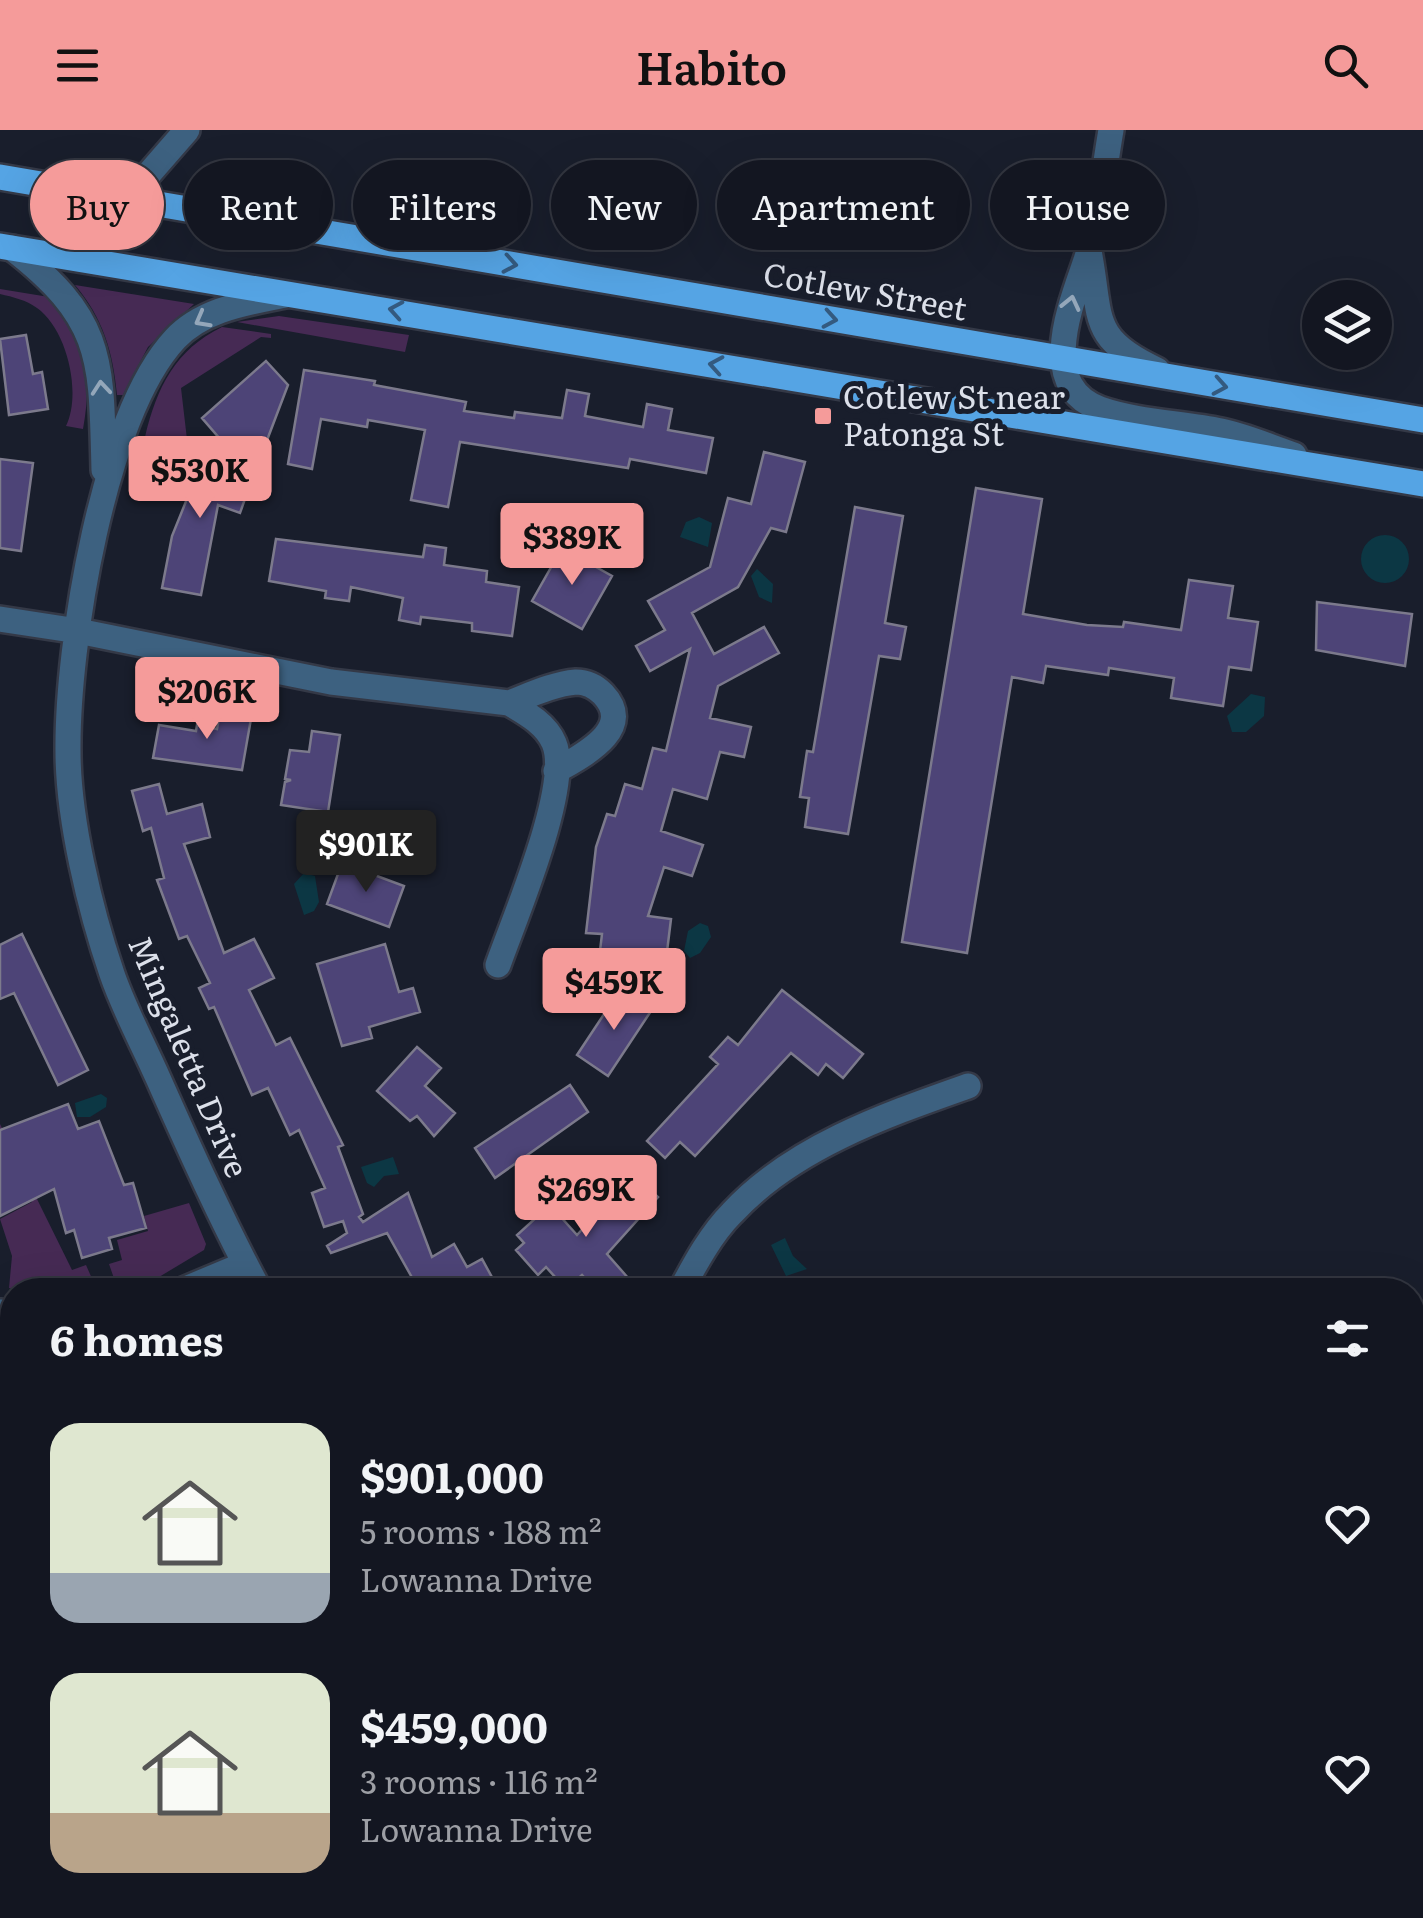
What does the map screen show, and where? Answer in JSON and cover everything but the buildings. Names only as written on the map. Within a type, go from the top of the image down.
[{"type":"main road","name":"Cotlew Street","points":[[0,177],[30,182]]},
{"type":"main road","name":"Cotlew Street","points":[[164,205],[1423,420]]},
{"type":"main road","points":[[6,247],[295,292],[1423,484]]},
{"type":"street","points":[[161,160],[188,130]]},
{"type":"street","points":[[1106,160],[1111,130]]},
{"type":"street","name":"Mingaletta Drive","points":[[6,247],[49,276],[77,310],[95,344],[102,383],[104,485],[78,630],[68,752],[81,851],[112,974],[253,1278]]},
{"type":"street","points":[[1089,250],[1070,308],[1063,359],[1079,396],[1096,408],[1226,432],[1322,464]]},
{"type":"street","points":[[1089,250],[1099,315],[1108,339],[1127,356],[1178,379]]},
{"type":"street","name":"Mingaletta Drive","points":[[104,485],[149,372],[176,337],[198,320],[228,308],[295,292]]},
{"type":"street","points":[[0,619],[78,630],[330,682],[509,703],[579,682],[597,688],[611,702],[615,718],[610,734],[556,772]]},
{"type":"street","points":[[498,965],[552,808],[556,772],[554,741],[531,716],[509,703]]},
{"type":"street","points":[[689,1278],[731,1213],[803,1156],[887,1114],[968,1086]]},
{"type":"street","points":[[212,1278],[245,1264]]},
{"type":"shaded area","points":[[75,285],[194,304],[148,347],[123,395],[117,395],[105,336]]},
{"type":"shaded area","points":[[0,289],[49,297],[71,328],[86,374],[83,429],[66,426],[71,412],[72,380],[56,331],[37,308],[0,294]]},
{"type":"shaded area","points":[[279,316],[409,335],[405,352],[237,322]]},
{"type":"shaded area","points":[[222,327],[271,334],[271,338],[261,337],[181,388],[188,448],[145,437],[155,402],[170,372],[192,347]]},
{"type":"shaded area","points":[[0,1124],[72,1270],[86,1265],[92,1278],[10,1278],[12,1256],[0,1219],[32,1202],[0,1138]]},
{"type":"shaded area","points":[[189,1203],[206,1244],[204,1250],[157,1278],[114,1278],[109,1264],[122,1260],[117,1240],[148,1231],[144,1216]]},
{"type":"water","points":[[699,517],[712,523],[708,547],[680,537],[686,522]]},
{"type":"water","points":[[1385,535],[1402,542],[1409,559],[1402,576],[1385,583],[1368,576],[1361,559],[1368,542]]},
{"type":"water","points":[[757,569],[773,584],[772,603],[759,597],[751,576]]},
{"type":"water","points":[[1251,694],[1265,697],[1264,716],[1246,732],[1232,732],[1227,716]]},
{"type":"water","points":[[304,873],[315,876],[319,902],[314,911],[304,915],[294,884]]},
{"type":"water","points":[[700,923],[708,926],[711,937],[700,953],[690,958],[684,951],[688,931]]},
{"type":"water","points":[[101,1094],[107,1098],[106,1107],[90,1117],[77,1117],[75,1103]]},
{"type":"water","points":[[393,1157],[399,1174],[384,1176],[374,1187],[367,1183],[361,1167]]},
{"type":"water","points":[[785,1238],[793,1256],[807,1269],[786,1276],[771,1245]]},
{"type":"place","name":"Cotlew St near Patonga St","points":[[823,416]]}]
